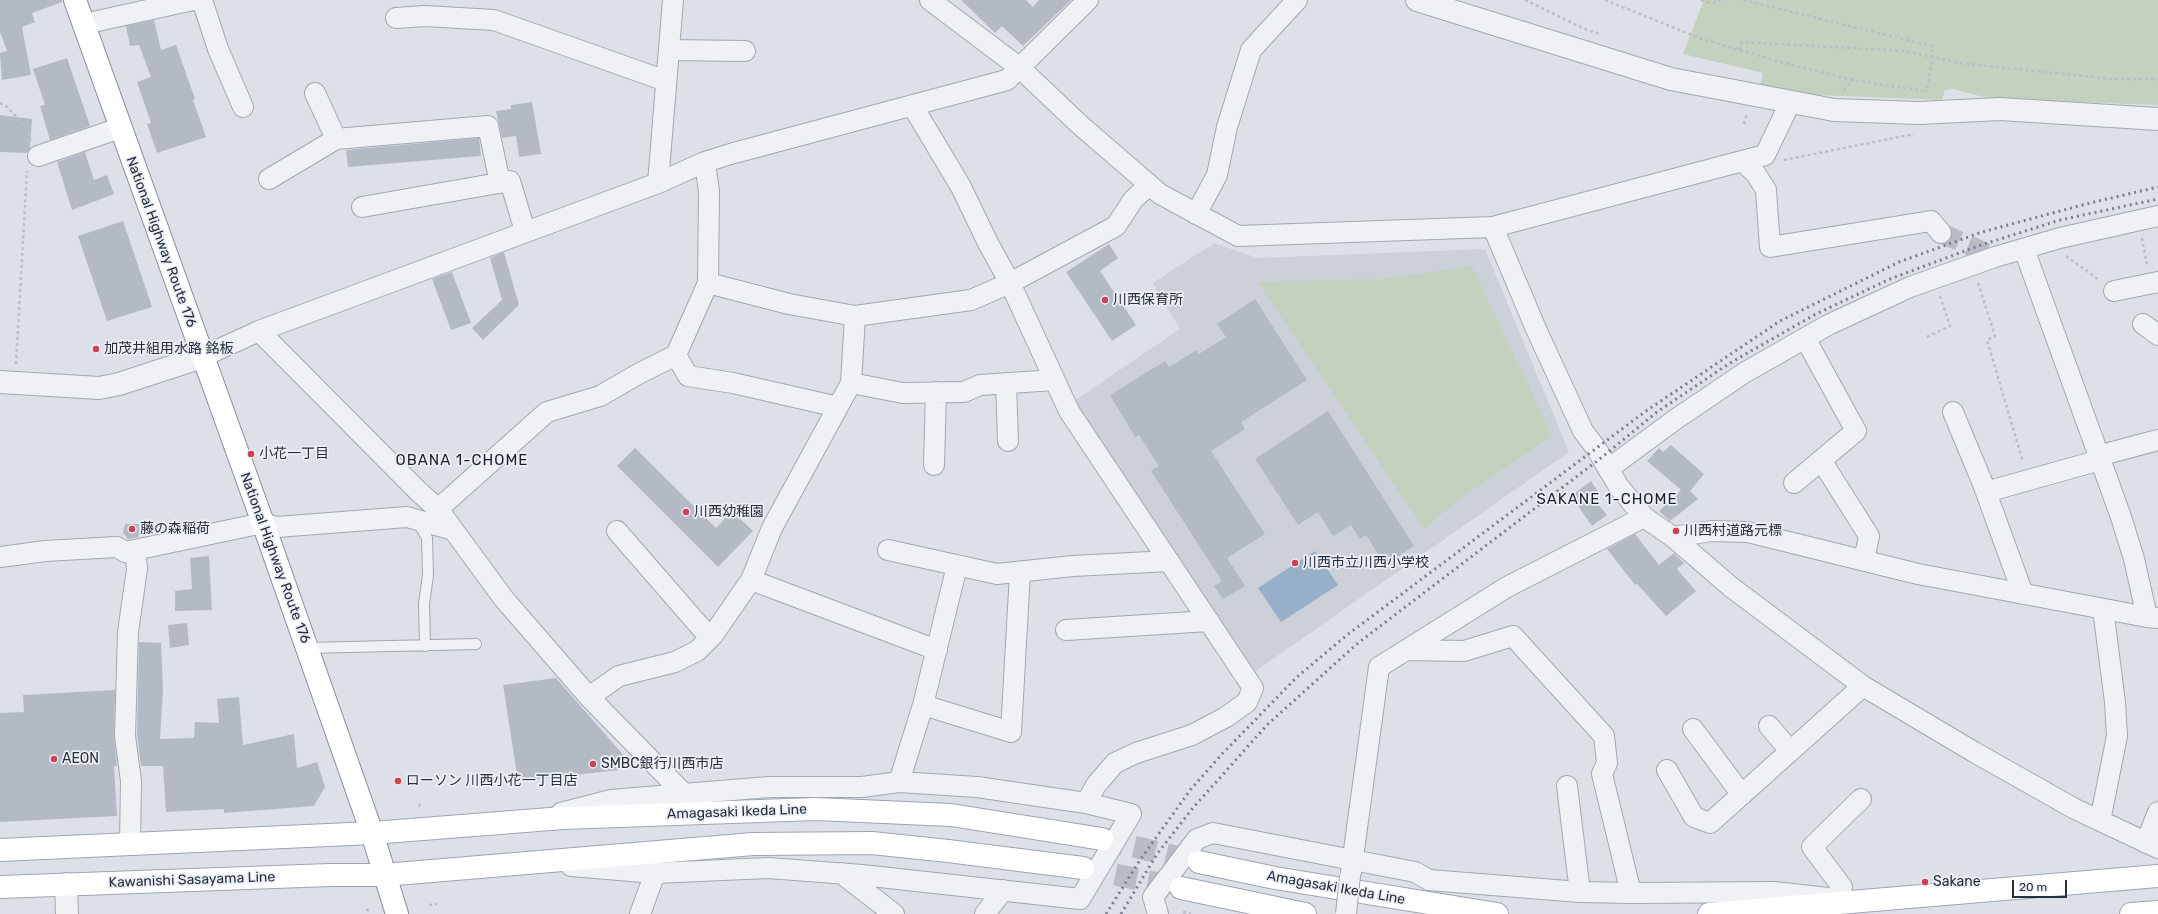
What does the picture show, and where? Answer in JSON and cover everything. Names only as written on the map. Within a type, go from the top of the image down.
[{"type":"main road","name":"National Highway Route 176","points":[[75,0],[202,357],[263,523],[372,833],[397,914]]},
{"type":"main road","name":"Amagasaki Ikeda Line","points":[[372,833],[536,820],[816,809],[951,815],[1102,839]]},
{"type":"main road","points":[[0,850],[372,833]]},
{"type":"main road","points":[[384,875],[753,844],[872,843],[1083,868]]},
{"type":"main road","name":"Amagasaki Ikeda Line","points":[[1199,862],[1297,882],[1497,914]]},
{"type":"main road","name":"Kawanishi Sasayama Line","points":[[0,887],[384,875]]},
{"type":"main road","points":[[1709,914],[2158,876]]},
{"type":"main road","points":[[1181,888],[1304,914]]},
{"type":"main road","points":[[2132,914],[2158,912]]},
{"type":"street","points":[[84,24],[192,0]]},
{"type":"street","points":[[202,0],[218,48],[243,107]]},
{"type":"street","points":[[658,183],[669,50],[671,0]]},
{"type":"street","points":[[930,0],[1020,68],[1079,124],[1160,194],[1238,236],[1493,227],[1765,155],[1790,103]]},
{"type":"street","points":[[7,382],[99,388],[119,384],[202,357],[259,330],[658,183],[705,162],[734,152],[1007,80],[1088,0]]},
{"type":"street","points":[[1196,214],[1218,175],[1227,127],[1251,50],[1297,0]]},
{"type":"street","points":[[1417,0],[1671,79],[1790,103],[1834,110],[1881,113],[2000,109],[2158,119]]},
{"type":"street","points":[[396,18],[425,16],[494,20],[666,81]]},
{"type":"street","points":[[669,50],[745,52]]},
{"type":"street","points":[[315,93],[336,139]]},
{"type":"street","points":[[912,105],[961,186],[988,243],[1010,283],[1069,411],[1253,688],[1247,702],[1226,717],[1192,735],[1136,753],[1115,763],[1096,785],[1086,803]]},
{"type":"street","points":[[269,179],[336,139],[488,126],[500,183]]},
{"type":"street","points":[[38,156],[120,128]]},
{"type":"street","points":[[1742,161],[1756,174],[1766,190],[1770,247],[1931,221],[1941,233]]},
{"type":"street","points":[[438,509],[547,412],[600,396],[676,355],[708,283],[709,192],[705,162]]},
{"type":"street","points":[[362,207],[510,181],[525,231]]},
{"type":"street","points":[[708,283],[789,304],[855,316],[971,300],[1010,283],[1116,226],[1133,200],[1148,184]]},
{"type":"street","points":[[1608,469],[1676,419],[1738,377],[1805,338],[1910,287],[1934,279],[1984,258],[2024,249],[2060,238],[2148,218]]},
{"type":"street","points":[[1493,227],[1536,329],[1583,431],[1596,448],[1619,487],[1644,517],[1673,537],[1731,587],[1863,686],[1974,752],[2100,821],[2152,846],[2158,812]]},
{"type":"street","points":[[1673,537],[1711,531],[1748,532],[1918,574],[2152,617],[2134,558],[2024,249]]},
{"type":"street","points":[[2114,291],[2154,282]]},
{"type":"street","points":[[589,697],[619,676],[675,662],[697,651],[710,638],[751,580],[772,528],[850,383],[855,316]]},
{"type":"street","points":[[2158,320],[2143,324],[2158,335]]},
{"type":"street","points":[[259,330],[418,491],[438,509],[504,599],[589,697],[685,795]]},
{"type":"street","points":[[1794,483],[1856,431],[1805,338]]},
{"type":"street","points":[[676,355],[688,376],[733,383],[838,407]]},
{"type":"street","points":[[850,383],[903,393],[964,392],[980,385],[1054,380]]},
{"type":"street","points":[[1006,383],[1008,441]]},
{"type":"street","points":[[934,465],[936,392]]},
{"type":"street","points":[[1953,412],[1986,492],[2023,594]]},
{"type":"street","points":[[1986,492],[2158,440]]},
{"type":"street","points":[[1821,460],[1869,536],[1864,560]]},
{"type":"street","points":[[0,557],[45,551],[117,547],[125,552],[165,542],[263,523],[277,527],[407,517],[453,530]]},
{"type":"street","points":[[1346,914],[1379,667],[1507,587],[1644,517]]},
{"type":"street","points":[[617,531],[710,638]]},
{"type":"street","points":[[888,550],[997,574],[1020,573],[1073,566],[1169,561]]},
{"type":"street","points":[[129,551],[136,560],[137,569],[128,632],[125,736],[131,781],[130,843]]},
{"type":"street","points":[[899,782],[923,705],[957,566]]},
{"type":"street","points":[[923,705],[1011,732],[1020,573]]},
{"type":"street","points":[[751,580],[937,650]]},
{"type":"street","points":[[2100,821],[2117,736],[2115,702],[2103,609]]},
{"type":"street","points":[[1066,630],[1209,621]]},
{"type":"street","points":[[1407,650],[1464,651],[1513,636],[1604,736],[1607,763],[1602,774],[1631,893]]},
{"type":"street","points":[[1667,770],[1694,816],[1700,820],[1710,823],[1863,686]]},
{"type":"street","points":[[1769,726],[1790,751]]},
{"type":"street","points":[[1693,729],[1742,795]]},
{"type":"street","points":[[535,863],[655,873],[768,868],[842,873],[1080,899],[1131,814],[1086,803],[977,787],[899,782],[862,787],[769,787],[611,800],[536,820]]},
{"type":"street","points":[[1567,786],[1580,892]]},
{"type":"street","points":[[1840,900],[1842,886],[1812,847],[1861,799]]},
{"type":"street","points":[[1158,914],[1153,897],[1197,839],[1213,833],[1351,868],[1415,872],[1429,880],[1580,892],[1774,892],[1862,902]]},
{"type":"street","points":[[640,914],[655,873]]},
{"type":"street","points":[[842,873],[894,914]]},
{"type":"street","points":[[66,884],[67,914]]},
{"type":"street","points":[[985,914],[1003,890]]},
{"type":"lane","points":[[416,519],[427,538],[428,575],[424,604],[425,646]]},
{"type":"lane","points":[[307,648],[476,644]]},
{"type":"path","points":[[1525,0],[1587,30],[1601,34]]},
{"type":"path","points":[[1605,0],[1702,39],[1739,50],[1853,80],[1934,93]]},
{"type":"path","points":[[1702,0],[1710,3],[1721,0]]},
{"type":"path","points":[[1743,0],[1932,46],[1933,57],[1926,92]]},
{"type":"path","points":[[1739,50],[1742,42],[1906,51],[1960,63],[2112,79],[2158,79]]},
{"type":"path","points":[[0,103],[7,107],[25,126],[38,156],[27,162],[7,382]]},
{"type":"path","points":[[1744,124],[1749,109]]},
{"type":"path","points":[[1765,155],[1776,162],[1916,134]]},
{"type":"path","points":[[2148,218],[2154,282]]},
{"type":"path","points":[[1984,258],[1994,336],[1988,340],[2028,480]]},
{"type":"path","points":[[1927,336],[1950,326],[1934,279]]},
{"type":"path","points":[[419,804],[421,809]]},
{"type":"path","points":[[429,905],[437,904]]},
{"type":"path","points":[[1183,912],[1191,914]]},
{"type":"shaded area","name":"川西市立川西小学校","points":[[1214,243],[1257,258],[1485,249],[1569,452],[1253,673],[1071,403],[1180,329],[1153,283]]},
{"type":"green space","points":[[1704,0],[2158,0],[2158,105],[1991,99],[1953,89],[1945,90],[1942,100],[1818,95],[1760,86],[1763,73],[1683,54]]},
{"type":"green space","points":[[1472,266],[1552,436],[1459,499],[1424,529],[1258,282],[1383,279]]},
{"type":"water","points":[[1315,551],[1338,585],[1281,622],[1258,588]]},
{"type":"building","points":[[0,0],[62,0],[62,2],[32,13],[35,22],[22,27],[31,75],[2,80],[0,53],[7,51],[0,32]]},
{"type":"building","points":[[961,0],[1026,0],[1033,7],[1039,0],[1071,0],[1023,46],[1002,26],[995,33]]},
{"type":"building","points":[[154,20],[161,50],[176,45],[195,99],[193,100],[206,137],[157,153],[147,124],[151,123],[137,82],[151,77],[139,45],[130,46],[126,26]]},
{"type":"building","points":[[67,58],[90,126],[50,140],[40,106],[45,105],[33,69]]},
{"type":"building","points":[[532,102],[541,154],[519,157],[516,136],[502,138],[496,111],[511,109],[511,105]]},
{"type":"building","points":[[0,115],[32,119],[30,148],[27,153],[0,152]]},
{"type":"building","points":[[479,138],[481,156],[348,167],[346,150]]},
{"type":"building","points":[[85,152],[94,180],[107,175],[114,194],[72,210],[57,162]]},
{"type":"building","points":[[123,221],[152,307],[107,321],[78,236]]},
{"type":"building","points":[[1109,244],[1118,258],[1100,271],[1136,325],[1112,341],[1066,272]]},
{"type":"building","points":[[504,252],[519,305],[483,340],[472,328],[502,300],[490,258]]},
{"type":"building","points":[[452,272],[471,323],[451,330],[432,279]]},
{"type":"building","points":[[1255,299],[1307,380],[1241,422],[1245,429],[1211,451],[1265,534],[1227,558],[1245,586],[1223,599],[1214,586],[1222,581],[1151,471],[1159,466],[1139,435],[1135,437],[1110,395],[1165,361],[1169,367],[1197,350],[1199,354],[1226,337],[1217,324]]},
{"type":"building","points":[[1328,411],[1414,546],[1385,565],[1366,535],[1360,539],[1351,525],[1333,536],[1318,512],[1298,525],[1255,459]]},
{"type":"building","points":[[1671,445],[1704,474],[1690,491],[1698,499],[1670,521],[1659,511],[1681,490],[1647,461],[1659,448],[1663,452]]},
{"type":"building","points":[[635,448],[716,528],[732,511],[753,531],[718,567],[617,466]]},
{"type":"building","points":[[1591,481],[1599,493],[1593,498],[1607,515],[1592,526],[1571,496]]},
{"type":"building","name":"藤の森稲荷","points":[[125,524],[139,524],[139,537],[128,539],[123,533]]},
{"type":"building","points":[[1635,534],[1659,565],[1674,553],[1684,563],[1677,569],[1696,591],[1666,616],[1637,584],[1635,585],[1607,549]]},
{"type":"building","points":[[209,556],[212,610],[175,611],[175,591],[192,589],[190,558]]},
{"type":"building","points":[[187,623],[189,645],[170,648],[168,625]]},
{"type":"building","points":[[139,642],[161,643],[163,690],[160,739],[194,738],[195,722],[219,723],[217,699],[239,697],[243,745],[294,734],[297,768],[317,762],[325,787],[314,806],[224,813],[224,809],[166,812],[163,766],[141,766],[137,735]]},
{"type":"building","points":[[556,678],[633,766],[618,766],[620,770],[518,781],[503,685]]},
{"type":"building","points":[[115,690],[114,736],[117,766],[114,766],[117,816],[0,822],[0,713],[24,712],[23,695]]},
{"type":"tunnel","points":[[1941,233],[1986,253]]},
{"type":"tunnel","points":[[1102,839],[1199,862]]},
{"type":"tunnel","points":[[1083,868],[1181,888]]},
{"type":"railway","points":[[1106,914],[1140,860],[1191,789],[1222,754],[1297,677],[1347,635],[1646,411],[1780,321],[1899,262],[1982,232],[2086,204],[2158,187]]},
{"type":"railway","points":[[1121,914],[1157,854],[1192,809],[1267,725],[1358,643],[1601,458],[1657,412],[1730,363],[1816,314],[1890,279],[1978,246],[2060,220],[2158,199]]},
{"type":"place","name":"川西保育所","points":[[1105,300]]},
{"type":"place","name":"加茂井組用水路 銘板","points":[[96,349]]},
{"type":"place","name":"小花一丁目","points":[[251,454]]},
{"type":"place","name":"川西幼稚園","points":[[686,512]]},
{"type":"place","name":"藤の森稲荷","points":[[132,529]]},
{"type":"place","name":"川西村道路元標","points":[[1676,531]]},
{"type":"place","name":"川西市立川西小学校","points":[[1295,563]]},
{"type":"place","name":"AEON","points":[[54,759]]},
{"type":"place","name":"SMBC銀行川西市店","points":[[593,764]]},
{"type":"place","name":"ローソン 川西小花一丁目店","points":[[398,781]]},
{"type":"place","name":"Sakane","points":[[1925,882]]},
{"type":"district","name":"OBANA 1-CHOME","points":[[462,461]]},
{"type":"district","name":"SAKANE 1-CHOME","points":[[1607,500]]}]
